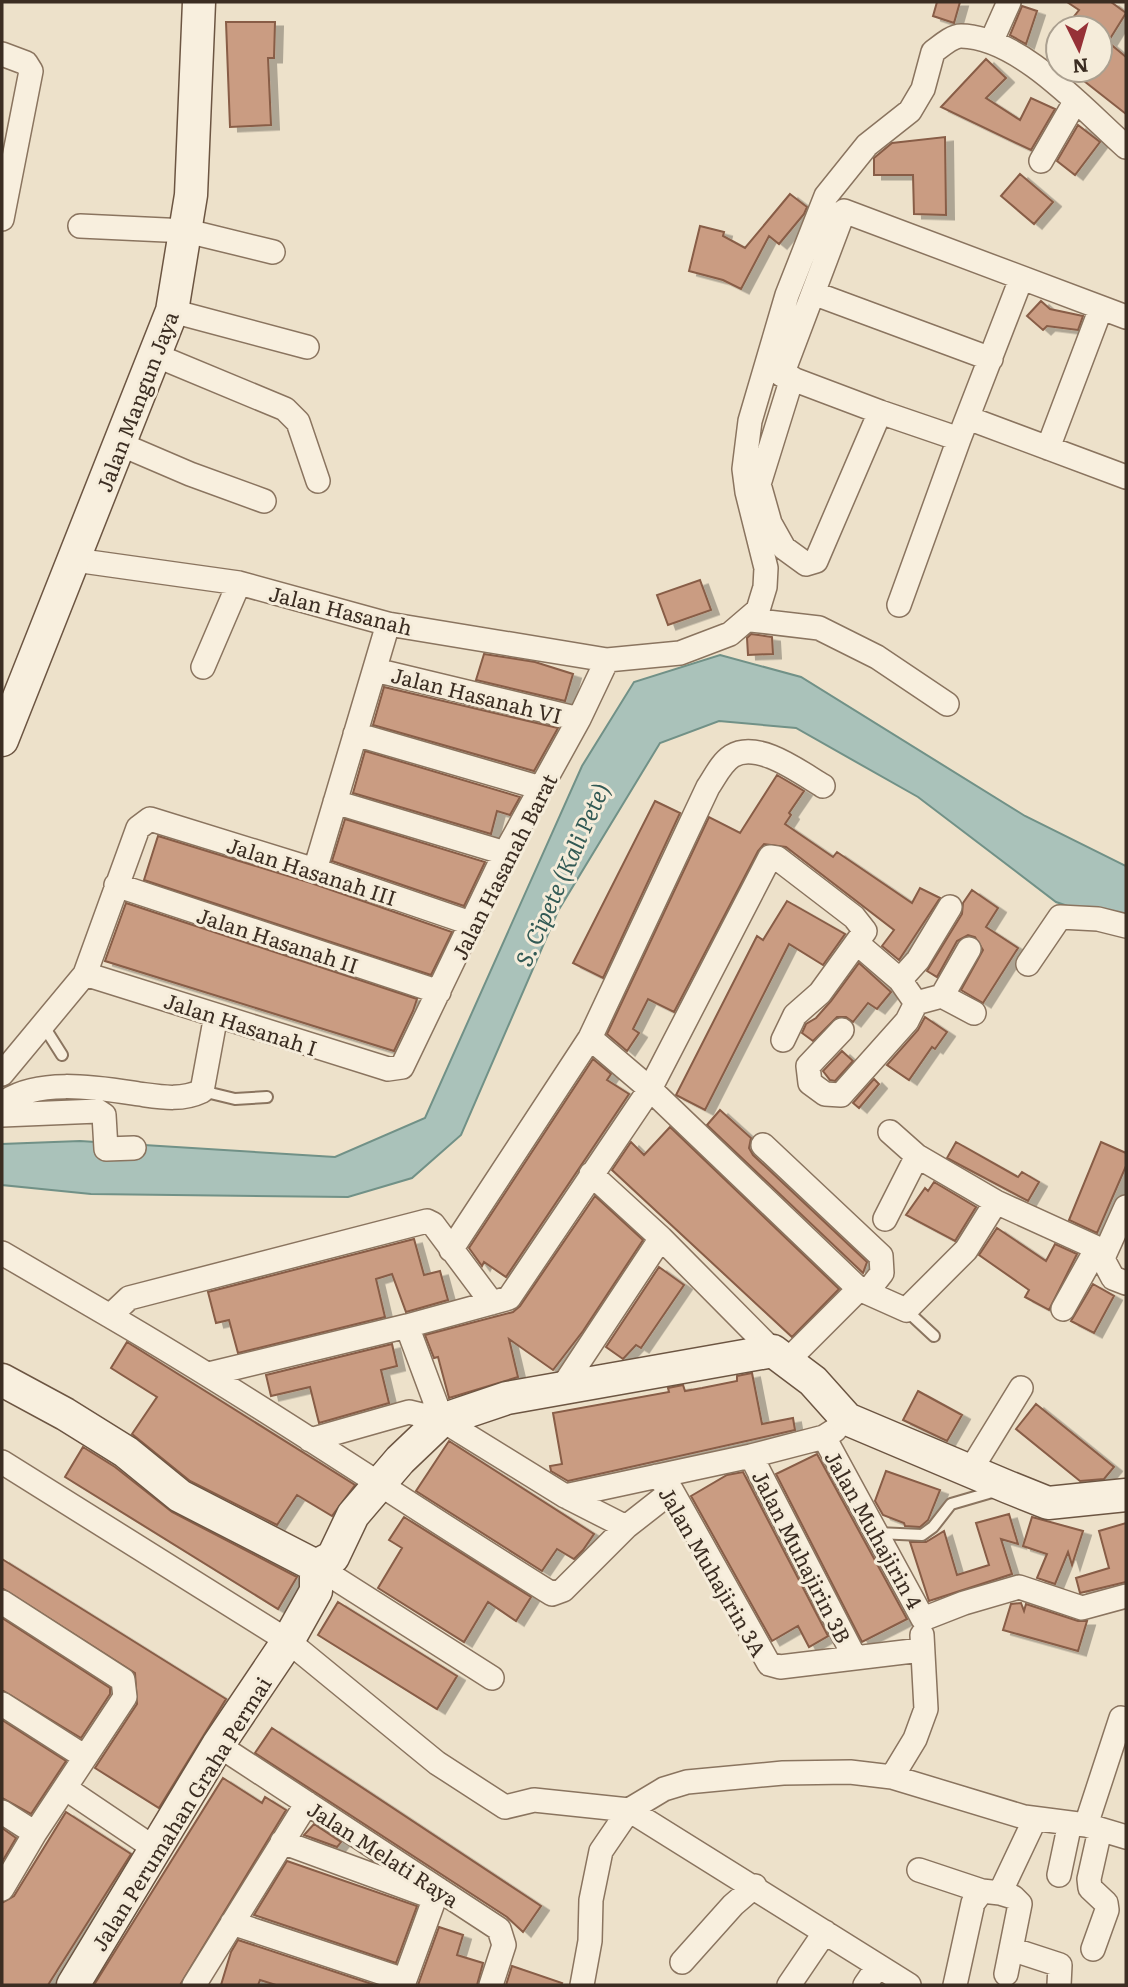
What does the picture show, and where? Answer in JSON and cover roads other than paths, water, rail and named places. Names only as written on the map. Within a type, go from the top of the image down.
[{"type":"street","name":"Jalan Mangun Jaya","points":[[2,740],[172,311],[187,231],[199,2]]},
{"type":"street","points":[[992,40],[1009,2]]},
{"type":"street","points":[[947,704],[877,657],[818,628],[751,620],[758,610],[766,568],[746,480],[750,421],[787,295],[826,196],[867,145],[909,111],[923,89],[933,52],[960,36],[992,40],[1023,58],[1126,147]]},
{"type":"street","points":[[2,54],[26,63],[31,71],[2,219]]},
{"type":"street","points":[[1041,161],[1075,102]]},
{"type":"street","points":[[1126,317],[844,211],[782,375],[880,412],[1048,448],[1126,477]]},
{"type":"street","points":[[80,226],[187,231],[273,252]]},
{"type":"street","points":[[899,606],[1021,279]]},
{"type":"street","points":[[813,293],[991,359]]},
{"type":"street","points":[[1048,448],[1101,308]]},
{"type":"street","points":[[172,311],[307,347]]},
{"type":"street","points":[[155,355],[285,408],[298,422],[318,481]]},
{"type":"street","points":[[792,378],[759,484],[770,523],[784,548],[800,562],[811,564],[816,561],[880,412]]},
{"type":"street","points":[[120,444],[190,474],[264,501]]},
{"type":"street","name":"Jalan Hasanah","points":[[75,560],[239,583],[388,624],[607,660],[680,653],[706,645],[751,620]]},
{"type":"street","points":[[204,667],[239,583]]},
{"type":"street","points":[[315,870],[388,624]]},
{"type":"street","name":"Jalan Hasanah Barat","points":[[397,1069],[407,1062],[505,853],[579,719],[607,660]]},
{"type":"street","name":"Jalan Hasanah VI","points":[[374,670],[579,719]]},
{"type":"street","points":[[355,734],[541,788]]},
{"type":"street","points":[[451,1250],[590,1038],[708,787],[725,761],[739,752],[749,751],[784,764],[823,786]]},
{"type":"street","points":[[335,802],[505,853]]},
{"type":"street","name":"Jalan Hasanah III","points":[[116,886],[138,828],[150,820],[315,870],[473,925]]},
{"type":"street","points":[[209,1374],[407,1326],[492,1303],[512,1294],[650,1089],[770,857],[777,858],[854,917],[865,931],[820,993],[794,1016],[783,1040]]},
{"type":"street","points":[[4,1067],[85,974],[116,886]]},
{"type":"street","name":"Jalan Hasanah II","points":[[116,886],[439,992]]},
{"type":"street","points":[[900,980],[918,960],[950,908]]},
{"type":"street","points":[[1028,964],[1060,917],[1098,919],[1126,926]]},
{"type":"street","points":[[858,944],[900,980],[916,1003]]},
{"type":"street","points":[[942,996],[969,949]]},
{"type":"street","name":"Jalan Hasanah I","points":[[85,974],[388,1069],[397,1069]]},
{"type":"street","points":[[842,1030],[808,1066],[810,1083],[825,1094],[841,1095],[907,1021],[916,1003],[942,996],[974,1013]]},
{"type":"street","points":[[2,1104],[43,1089],[120,1091],[162,1098],[185,1098],[202,1091],[216,1015]]},
{"type":"street","points":[[590,1038],[650,1089],[859,1289],[906,1310],[967,1250],[996,1202]]},
{"type":"street","points":[[2,1115],[98,1111],[104,1115],[106,1149],[134,1149]]},
{"type":"street","points":[[890,1132],[917,1156],[996,1202],[1100,1253],[1113,1278],[1126,1283]]},
{"type":"street","points":[[316,1566],[333,1557],[354,1515],[378,1485],[442,1420],[507,1398],[563,1386],[780,1356],[859,1289],[871,1287],[882,1273],[881,1256],[763,1145]]},
{"type":"street","points":[[885,1219],[917,1156]]},
{"type":"street","points":[[591,1174],[662,1238],[780,1356],[813,1381],[848,1419],[1048,1503],[1118,1494]]},
{"type":"street","points":[[1063,1309],[1126,1207]]},
{"type":"street","points":[[110,1316],[129,1298],[427,1221],[492,1303]]},
{"type":"street","points":[[563,1386],[662,1238]]},
{"type":"street","points":[[2,1253],[209,1374],[378,1485],[555,1595],[626,1527],[665,1483]]},
{"type":"street","points":[[407,1326],[442,1420]]},
{"type":"street","points":[[2,1380],[65,1414],[126,1452],[180,1496],[316,1566],[492,1678]]},
{"type":"street","points":[[970,1471],[1021,1388]]},
{"type":"street","points":[[310,1440],[409,1412],[442,1420],[565,1496],[626,1527]]},
{"type":"street","points":[[565,1496],[665,1483],[824,1437],[853,1420]]},
{"type":"street","name":"Jalan Muhajirin 4","points":[[824,1437],[923,1619],[964,1603],[1020,1587],[1082,1608],[1126,1597]]},
{"type":"street","name":"Jalan Muhajirin 3B","points":[[751,1456],[854,1656]]},
{"type":"street","points":[[2,1462],[288,1641],[437,1763],[505,1807],[534,1800],[629,1810],[755,1886],[909,1985]]},
{"type":"street","name":"Jalan Muhajirin 3A","points":[[665,1483],[766,1661],[780,1667],[921,1650]]},
{"type":"street","name":"Jalan Perumahan Graha Permai","points":[[72,1985],[218,1745],[288,1641],[316,1591],[316,1566]]},
{"type":"street","points":[[2,1602],[123,1680],[125,1697],[35,1833],[2,1889]]},
{"type":"street","points":[[892,1777],[915,1739],[926,1709],[921,1650],[923,1619]]},
{"type":"street","points":[[2,1704],[86,1757]]},
{"type":"street","points":[[1059,1875],[1085,1826],[1121,1718]]},
{"type":"street","name":"Jalan Melati Raya","points":[[218,1745],[437,1893],[480,1915],[502,1934],[504,1945],[491,1985]]},
{"type":"street","points":[[582,1985],[590,1941],[591,1900],[601,1851],[629,1810],[664,1789],[687,1783],[818,1771],[892,1777],[972,1804],[1035,1819],[1085,1826],[1126,1837]]},
{"type":"street","points":[[65,1788],[154,1848]]},
{"type":"street","points":[[194,1985],[307,1803]]},
{"type":"street","points":[[2,1812],[35,1833]]},
{"type":"street","points":[[954,1985],[973,1903],[991,1892],[1035,1819]]},
{"type":"street","points":[[1085,1826],[1090,1888],[1106,1903],[1107,1910],[1093,1949]]},
{"type":"street","points":[[232,1923],[404,1983],[437,1893],[282,1842]]},
{"type":"street","points":[[919,1870],[1013,1897],[1020,1904],[1006,1974]]},
{"type":"street","points":[[682,1962],[733,1905],[755,1886]]},
{"type":"street","points":[[789,1985],[825,1931]]},
{"type":"street","points":[[1011,1949],[1060,1965],[1062,1976],[1059,1985]]},
{"type":"street","points":[[865,1985],[878,1966]]},
{"type":"lane","points":[[41,1023],[62,1055]]},
{"type":"lane","points":[[202,1091],[225,1098],[267,1097]]},
{"type":"lane","points":[[906,1310],[934,1336]]},
{"type":"lane","points":[[877,1533],[922,1535],[933,1527],[951,1504],[1008,1488]]},
{"type":"water","name":"S. Cipete (Kali Pete)","points":[[720,655],[801,677],[1025,816],[1126,866],[1126,926],[1056,902],[918,797],[796,728],[719,721],[660,743],[558,911],[461,1135],[412,1178],[348,1197],[91,1194],[2,1185],[2,1144],[80,1141],[335,1157],[425,1118],[582,766],[634,682]]}]
